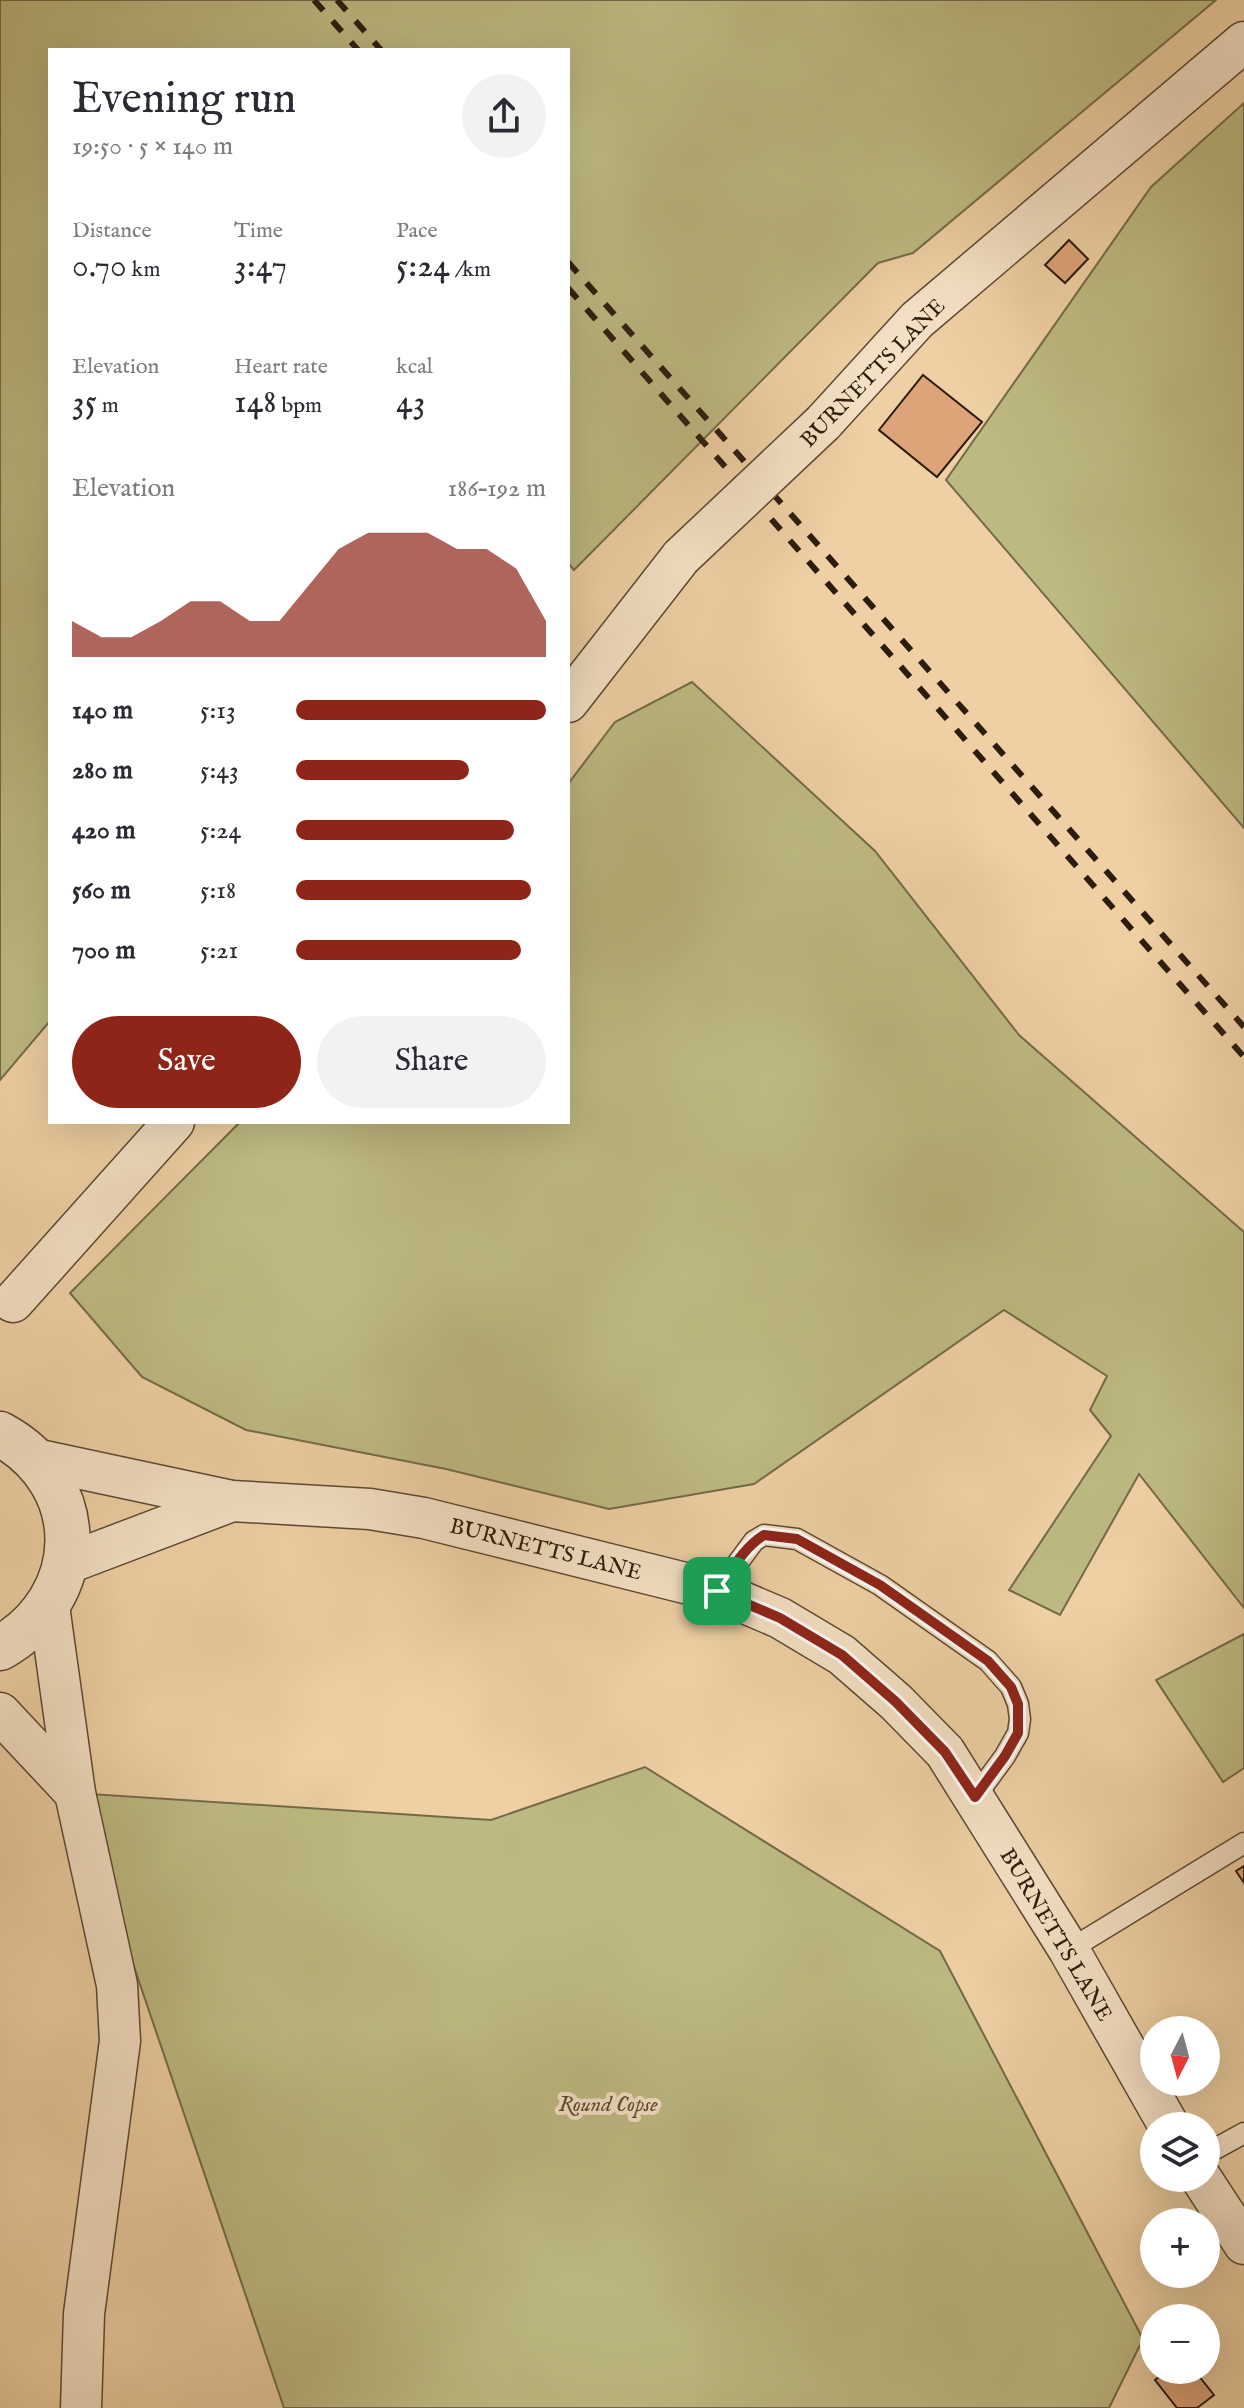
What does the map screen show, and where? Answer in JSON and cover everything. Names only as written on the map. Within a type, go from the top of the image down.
[{"type":"street","name":"BURNETTS LANE","points":[[570,699],[681,557],[823,423],[917,320],[1244,42]]},
{"type":"street","points":[[13,1302],[172,1124]]},
{"type":"street","points":[[0,1434],[35,1459],[52,1481],[63,1508],[68,1536],[66,1564],[49,1606],[34,1624],[0,1648]]},
{"type":"street","name":"BURNETTS LANE","points":[[35,1459],[232,1501],[370,1509],[424,1518],[717,1591],[780,1618],[842,1655],[896,1702],[945,1752],[1069,1950],[1161,2112]]},
{"type":"street","name":"BURNETTS LANE","points":[[66,1564],[232,1501]]},
{"type":"street","points":[[49,1606],[75,1793],[117,1985],[120,2041],[84,2314],[81,2408]]},
{"type":"street","points":[[0,1713],[75,1793]]},
{"type":"street","points":[[1210,2192],[1244,2244]]},
{"type":"lane","points":[[717,1591],[754,1541],[764,1535],[797,1539],[880,1585],[988,1661],[1011,1687],[1020,1719],[1018,1733],[1005,1756],[975,1797]]},
{"type":"lane","points":[[1069,1950],[1244,1843]]},
{"type":"lane","points":[[1220,2146],[1244,2133]]},
{"type":"green space","points":[[0,0],[1216,0],[913,253],[878,263],[574,570],[570,565],[570,48],[48,48],[48,1023],[0,1080]]},
{"type":"green space","points":[[1244,103],[1244,828],[946,480],[1151,187]]},
{"type":"green space","points":[[692,682],[875,851],[1019,1035],[1244,1232],[1244,1608],[1139,1474],[1060,1615],[1009,1590],[1111,1436],[1090,1410],[1107,1376],[1004,1310],[754,1484],[609,1509],[446,1469],[246,1430],[142,1377],[70,1293],[238,1124],[570,1124],[570,781],[615,722]]},
{"type":"green space","points":[[1244,1634],[1244,1768],[1223,1782],[1156,1680]]},
{"type":"green space","name":"Round Copse","points":[[645,1767],[940,1951],[1140,2333],[1140,2345],[1109,2408],[284,2408],[75,1793],[491,1820]]},
{"type":"building","points":[[1069,240],[1088,259],[1065,283],[1045,265]]},
{"type":"building","points":[[923,375],[982,422],[937,477],[879,430]]},
{"type":"building","points":[[1244,1866],[1244,1883],[1236,1871]]},
{"type":"building","points":[[1158,2384],[1205,2384],[1214,2395],[1197,2408],[1177,2408]]},
{"type":"railway","points":[[314,0],[356,48]]},
{"type":"railway","points":[[337,0],[379,48]]},
{"type":"railway","points":[[570,264],[1244,1027]]},
{"type":"railway","points":[[570,290],[1244,1057]]},
{"type":"route","points":[[764,1535],[797,1539],[880,1585],[988,1661],[1011,1687],[1018,1704],[1018,1733],[975,1797],[945,1752],[896,1702],[842,1655],[780,1618],[717,1591],[754,1541],[764,1535]]}]
